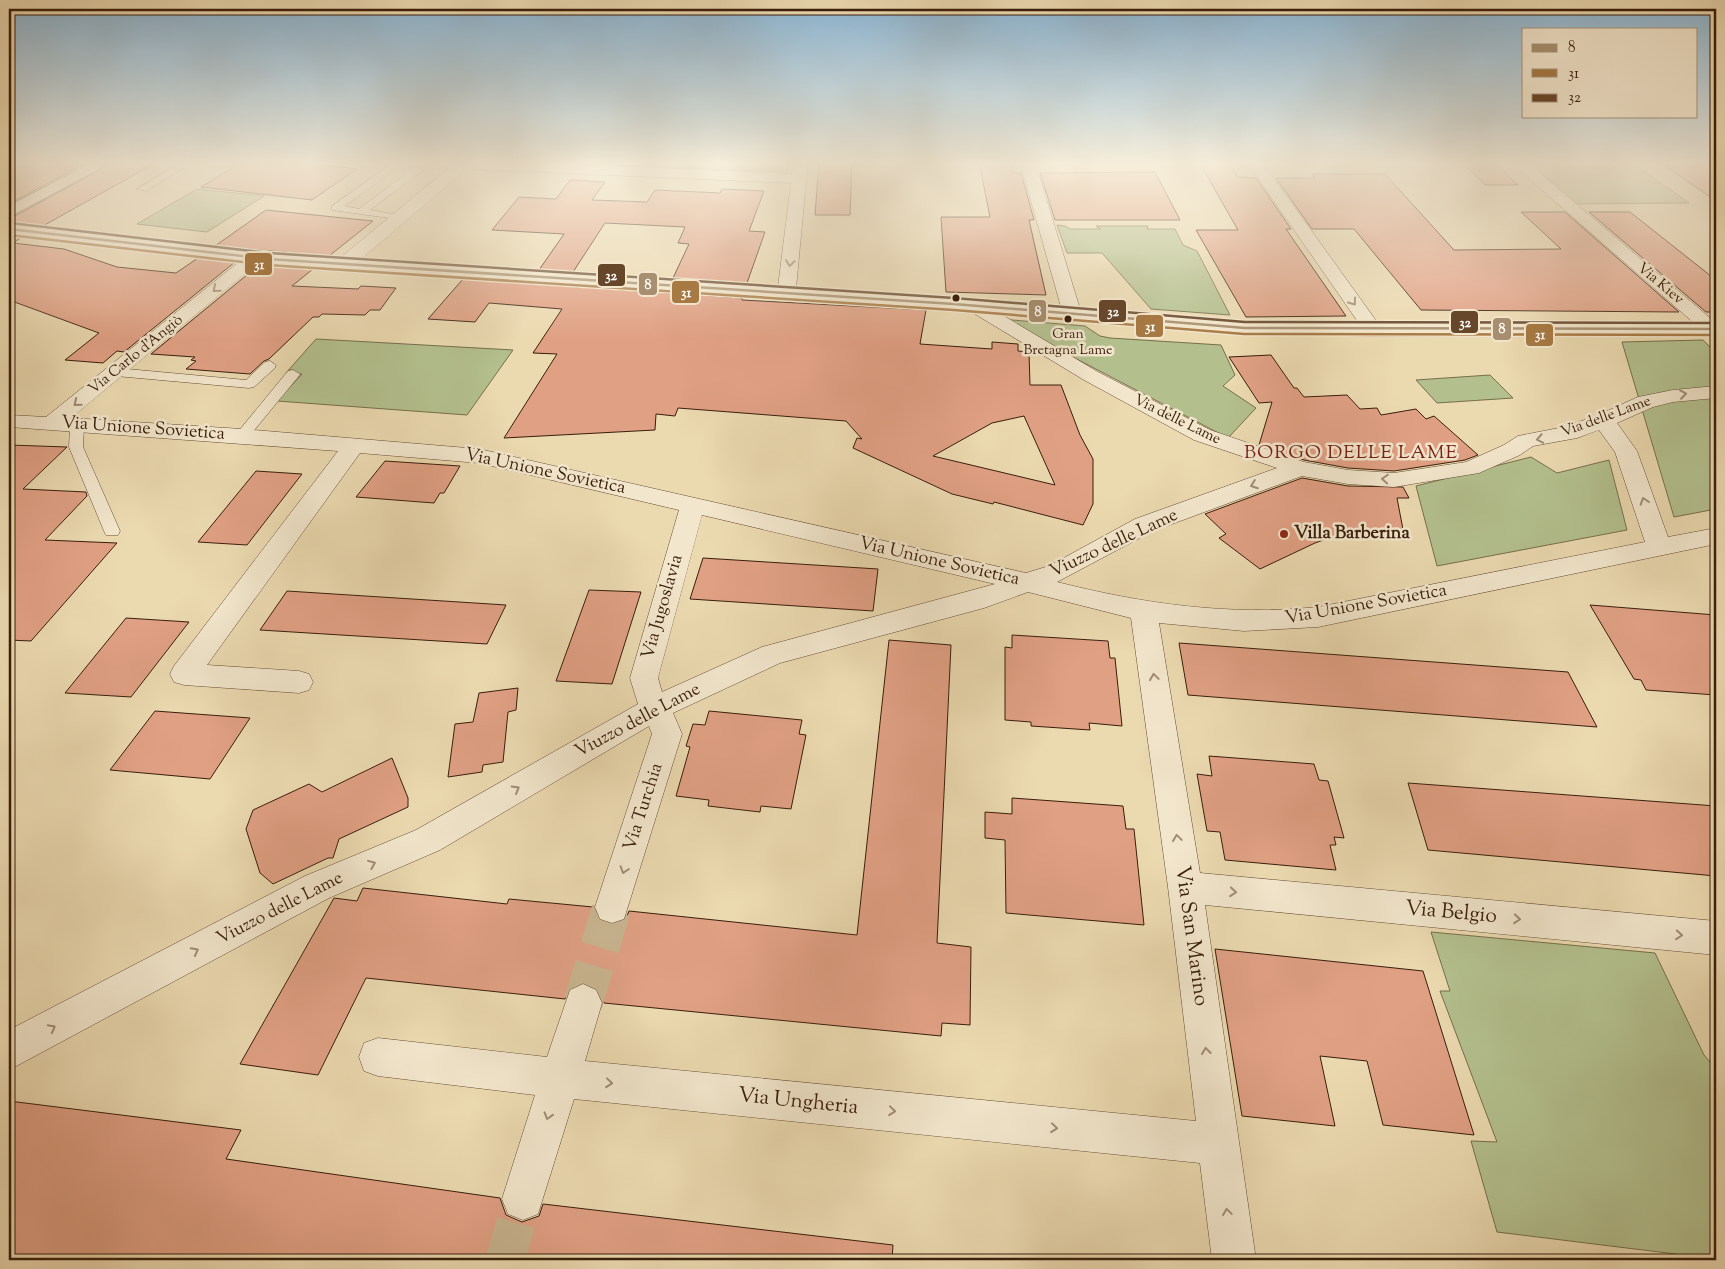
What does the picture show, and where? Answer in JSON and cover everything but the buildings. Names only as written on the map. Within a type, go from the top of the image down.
[{"type":"street","points":[[344,264],[396,221]]},
{"type":"street","points":[[786,293],[794,221]]},
{"type":"street","points":[[1044,221],[1072,314]]},
{"type":"street","points":[[1296,221],[1373,330]]},
{"type":"street","name":"Via Kiev","points":[[1587,221],[1714,329]]},
{"type":"street","points":[[9,229],[254,258],[974,306],[1245,328],[1373,330],[1714,329]]},
{"type":"street","name":"Via Carlo d'Angiò","points":[[52,424],[254,258]]},
{"type":"street","points":[[1332,273],[1350,273],[1400,330]]},
{"type":"street","name":"Via delle Lame","points":[[974,306],[1091,376],[1202,435],[1300,468],[1348,477],[1394,480],[1426,477],[1471,468],[1526,442],[1569,433],[1604,421],[1652,400],[1716,392]]},
{"type":"street","points":[[1604,421],[1626,451],[1659,547]]},
{"type":"street","points":[[10,422],[52,424]]},
{"type":"street","name":"Via Unione Sovietica","points":[[52,424],[354,444],[460,453],[500,459],[1024,582],[1144,613],[1270,621],[1303,620],[1659,547],[1712,544]]},
{"type":"street","points":[[299,682],[184,674],[354,444]]},
{"type":"street","name":"Viuzzo delle Lame","points":[[9,1051],[317,887],[428,840],[656,708],[772,655],[976,600],[1024,582],[1058,572],[1144,525],[1300,468]]},
{"type":"street","name":"Via Jugoslavia","points":[[656,708],[644,688],[645,670],[694,504]]},
{"type":"street","name":"Via San Marino","points":[[1144,613],[1185,887],[1234,1260]]},
{"type":"street","name":"Via Turchia","points":[[612,907],[667,734],[656,708]]},
{"type":"street","name":"Via Belgio","points":[[1185,887],[1716,938]]},
{"type":"street","points":[[523,1199],[583,1003]]},
{"type":"street","name":"Via Ungheria","points":[[378,1057],[560,1078],[1218,1144]]},
{"type":"lane","points":[[116,372],[249,384],[270,365]]},
{"type":"lane","points":[[242,436],[294,374]]},
{"type":"lane","points":[[77,426],[76,447],[112,532]]},
{"type":"green space","points":[[142,221],[224,221],[207,232],[137,224]]},
{"type":"green space","points":[[1057,225],[1070,229],[1101,229],[1096,226],[1148,226],[1147,229],[1175,229],[1183,245],[1197,251],[1230,315],[1151,309],[1102,253],[1067,253]]},
{"type":"green space","points":[[1000,319],[1085,326],[1100,336],[1110,338],[1221,345],[1235,375],[1223,386],[1256,408],[1228,438]]},
{"type":"green space","points":[[316,339],[513,350],[467,415],[277,401],[302,374],[286,373]]},
{"type":"green space","points":[[1703,340],[1716,353],[1716,509],[1674,517],[1622,342]]},
{"type":"green space","points":[[1490,375],[1513,398],[1437,403],[1416,380]]},
{"type":"green space","points":[[1531,457],[1557,473],[1609,460],[1627,530],[1437,566],[1416,486]]},
{"type":"green space","points":[[1431,932],[1655,953],[1704,1055],[1716,1069],[1716,1259],[1497,1232],[1471,1141],[1497,1142],[1440,991],[1450,991]]},
{"type":"tunnel","points":[[583,1003],[612,907]]},
{"type":"tunnel","points":[[505,1260],[523,1199]]},
{"type":"transit line","name":"32","points":[[10,223],[269,253],[954,298],[1245,322],[1716,323]]},
{"type":"transit line","name":"8","points":[[9,229],[268,259],[954,304],[1245,328],[1716,329]]},
{"type":"transit line","name":"31","points":[[9,235],[268,265],[954,310],[1244,334],[1716,335]]},
{"type":"place","name":"Gran Bretagna Lame","points":[[1068,319]]},
{"type":"place","name":"Villa Barberina","points":[[1284,534]]},
{"type":"district","name":"BORGO DELLE LAME","points":[[1351,453]]}]
